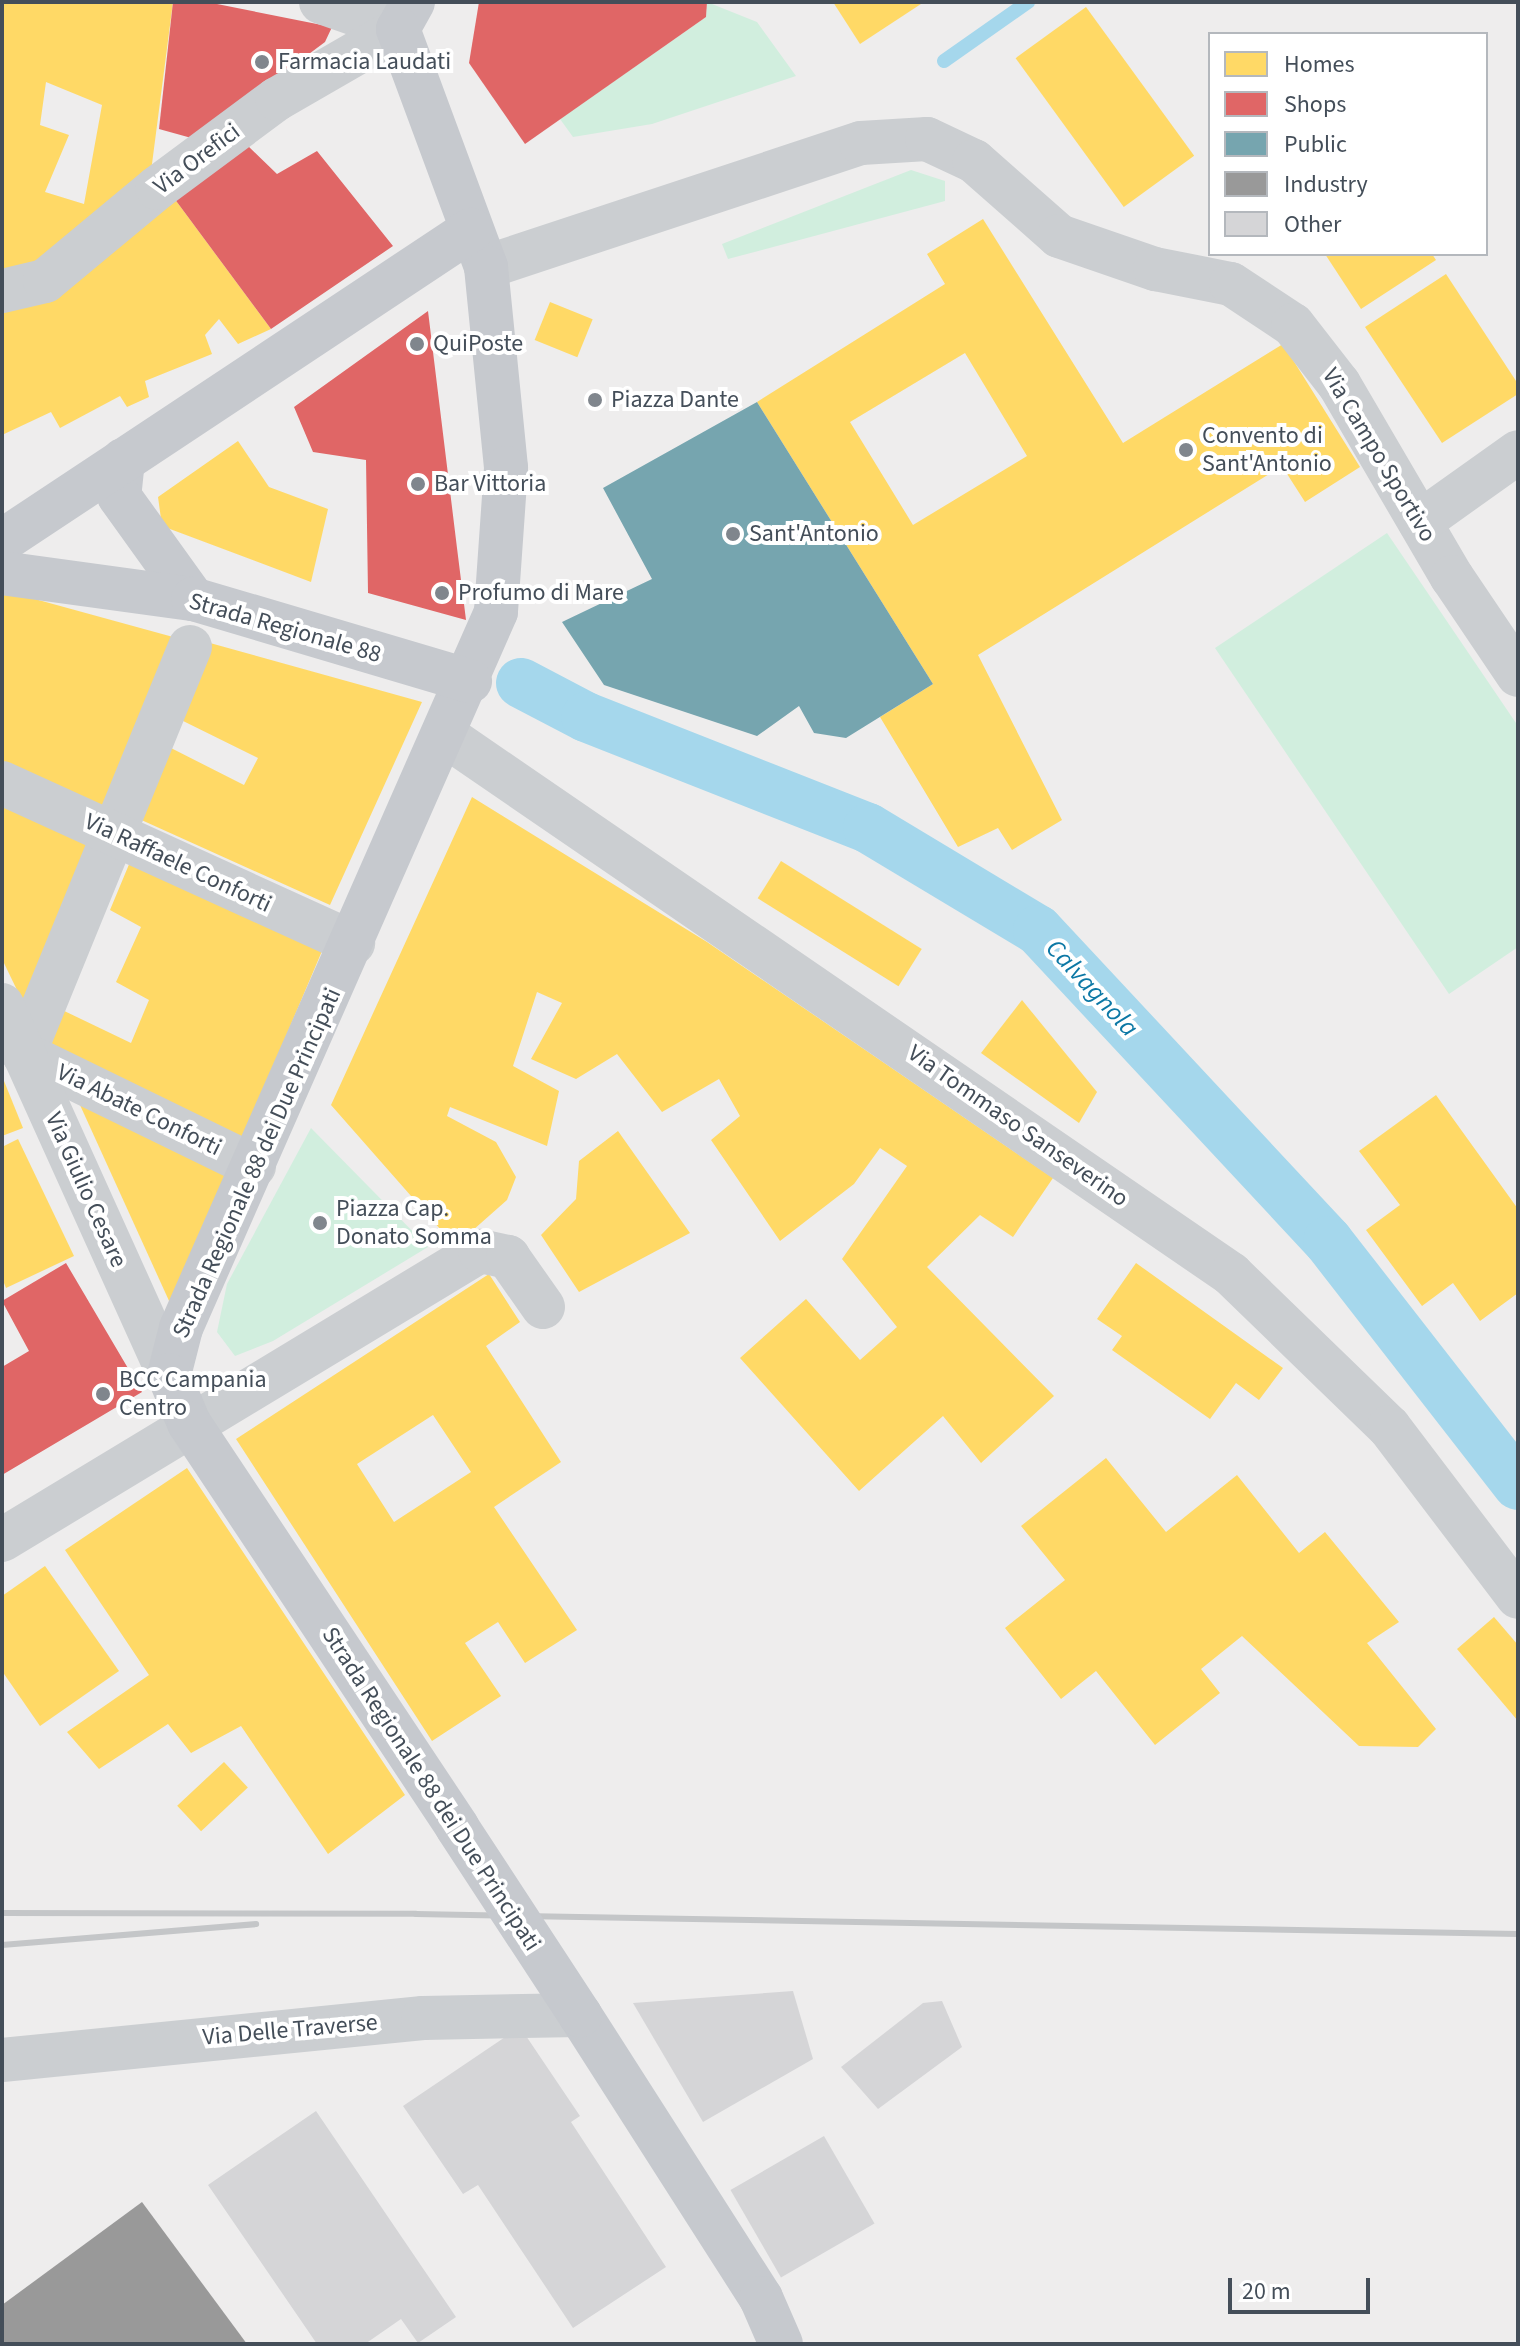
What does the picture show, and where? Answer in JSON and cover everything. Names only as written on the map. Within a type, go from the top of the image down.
[{"type":"main road","name":"Strada Regionale 88 dei Due Principati","points":[[405,15],[478,248],[506,468],[496,612],[446,736],[181,1328],[169,1375],[189,1423],[580,2015],[761,2298],[781,2344]]},
{"type":"main road","points":[[2,541],[123,460],[478,248]]},
{"type":"main road","points":[[123,460],[119,496],[193,599]]},
{"type":"main road","name":"Strada Regionale 88","points":[[2,573],[193,599],[470,681]]},
{"type":"street","points":[[321,2],[405,15]]},
{"type":"street","name":"Via Orefici","points":[[2,291],[45,281],[157,188],[277,99],[405,15]]},
{"type":"street","name":"Via Campo Sportivo","points":[[478,248],[861,143],[927,139],[974,161],[1059,236],[1155,269],[1231,284],[1293,325],[1339,384],[1420,522],[1518,675]]},
{"type":"street","points":[[1420,522],[1518,452]]},
{"type":"street","points":[[24,1054],[190,647]]},
{"type":"street","name":"Via Tommaso Sanseverino","points":[[446,736],[1231,1274],[1389,1427],[1518,1597]]},
{"type":"street","name":"Via Raffaele Conforti","points":[[2,783],[353,943]]},
{"type":"street","name":"Via Giulio Cesare","points":[[2,1005],[169,1375]]},
{"type":"street","name":"Via Abate Conforti","points":[[24,1054],[254,1166]]},
{"type":"street","points":[[2,1540],[189,1423],[480,1251],[508,1257],[543,1307]]},
{"type":"street","name":"Via Delle Traverse","points":[[2,2060],[423,2018],[580,2015]]},
{"type":"green space","points":[[707,2],[757,22],[796,76],[652,124],[573,137],[560,119],[706,17]]},
{"type":"green space","points":[[911,170],[945,181],[945,201],[728,259],[722,244]]},
{"type":"green space","points":[[1387,533],[1518,726],[1518,947],[1449,994],[1215,648]]},
{"type":"green space","points":[[311,1128],[428,1247],[273,1341],[235,1356],[217,1332],[227,1284]]},
{"type":"building: Homes","points":[[2,2],[173,2],[149,187],[46,270],[2,282]],"holes":[[[46,82],[102,105],[84,204],[45,192],[69,135],[40,125]]]},
{"type":"building: Homes","points":[[833,2],[924,2],[860,44]]},
{"type":"building: Homes","points":[[1086,7],[1194,156],[1124,207],[1016,58]]},
{"type":"building: Homes","points":[[174,198],[271,329],[238,344],[219,319],[205,335],[212,354],[145,381],[149,397],[127,407],[120,396],[60,428],[51,412],[2,435],[2,313],[57,296]]},
{"type":"building: Homes","name":"Convento di Sant'Antonio","points":[[983,219],[1123,443],[1283,344],[1360,467],[1305,502],[1282,466],[978,655],[1062,820],[1012,850],[998,828],[958,847],[880,717],[933,684],[757,402],[945,284],[927,254]],"holes":[[[965,353],[1027,456],[913,525],[850,422]]]},
{"type":"building: Homes","points":[[1326,256],[1433,256],[1436,260],[1361,309]]},
{"type":"building: Homes","points":[[1446,274],[1518,384],[1518,394],[1442,443],[1365,327]]},
{"type":"building: Homes","points":[[550,302],[593,319],[577,357],[535,340]]},
{"type":"building: Homes","points":[[238,441],[269,487],[328,509],[311,582],[162,526],[158,497]]},
{"type":"building: Homes","points":[[2,590],[184,640],[111,815],[2,763]]},
{"type":"building: Homes","points":[[210,643],[422,702],[330,905],[137,818],[165,745],[244,785],[258,758],[175,717]]},
{"type":"building: Homes","points":[[472,797],[707,942],[1053,1178],[1013,1237],[980,1215],[927,1267],[1054,1396],[981,1463],[943,1416],[859,1491],[740,1358],[806,1299],[860,1360],[897,1327],[842,1259],[907,1166],[880,1148],[854,1184],[780,1241],[711,1140],[740,1116],[719,1079],[662,1112],[617,1054],[576,1079],[531,1059],[562,1003],[537,992],[513,1066],[559,1091],[547,1146],[450,1107],[447,1116],[496,1142],[516,1177],[507,1200],[455,1246],[331,1105]]},
{"type":"building: Homes","points":[[2,803],[99,850],[31,1019],[2,959]]},
{"type":"building: Homes","points":[[781,861],[922,949],[898,986],[758,898]]},
{"type":"building: Homes","points":[[130,862],[322,951],[237,1152],[57,1058],[44,1038],[56,1007],[131,1043],[149,1000],[116,982],[141,927],[110,910]]},
{"type":"building: Homes","points":[[1022,1000],[1097,1092],[1079,1123],[981,1053]]},
{"type":"building: Homes","points":[[2,1076],[23,1128],[2,1136]]},
{"type":"building: Homes","points":[[75,1094],[230,1172],[170,1303]]},
{"type":"building: Homes","points":[[1436,1095],[1518,1209],[1518,1293],[1480,1321],[1453,1283],[1422,1306],[1366,1230],[1400,1205],[1359,1151]]},
{"type":"building: Homes","points":[[618,1131],[690,1233],[579,1292],[541,1235],[576,1199],[579,1161]]},
{"type":"building: Homes","points":[[18,1139],[74,1256],[6,1288],[2,1278],[2,1147]]},
{"type":"building: Homes","points":[[1136,1263],[1283,1368],[1259,1400],[1236,1383],[1210,1419],[1112,1350],[1122,1336],[1097,1319]]},
{"type":"building: Homes","points":[[489,1274],[520,1322],[486,1346],[561,1462],[494,1507],[577,1630],[525,1663],[498,1622],[465,1643],[501,1696],[432,1741],[236,1439]],"holes":[[[433,1415],[471,1472],[394,1522],[357,1464]]]},
{"type":"building: Homes","points":[[1106,1458],[1166,1532],[1237,1475],[1299,1553],[1325,1532],[1399,1622],[1367,1643],[1436,1729],[1418,1747],[1359,1746],[1242,1636],[1201,1669],[1220,1693],[1155,1745],[1096,1671],[1061,1699],[1005,1628],[1065,1580],[1021,1526]]},
{"type":"building: Homes","points":[[187,1468],[405,1795],[328,1854],[241,1726],[191,1753],[168,1724],[99,1769],[67,1732],[149,1675],[65,1550]]},
{"type":"building: Homes","points":[[45,1566],[119,1671],[40,1726],[2,1671],[2,1596]]},
{"type":"building: Homes","points":[[1494,1617],[1518,1645],[1518,1721],[1457,1649]]},
{"type":"building: Homes","points":[[224,1762],[248,1788],[201,1831],[177,1806]]},
{"type":"building: Shops","points":[[173,2],[207,2],[332,27],[325,42],[195,139],[159,129]]},
{"type":"building: Shops","points":[[479,2],[707,2],[706,17],[525,144],[469,63]]},
{"type":"building: Shops","points":[[248,146],[277,174],[317,151],[393,246],[271,329],[174,198]]},
{"type":"building: Shops","points":[[428,311],[466,620],[368,593],[366,460],[313,452],[294,407]]},
{"type":"building: Shops","points":[[66,1263],[142,1392],[2,1475],[2,1367],[29,1351],[2,1301]]},
{"type":"building: Public","name":"Sant'Antonio","points":[[757,402],[933,684],[846,738],[814,733],[799,706],[757,736],[604,685],[562,622],[652,579],[603,488]]},
{"type":"building: Industry","points":[[142,2202],[247,2344],[2,2344],[2,2305]]},
{"type":"building: Other","points":[[793,1991],[813,2059],[703,2122],[633,2003]]},
{"type":"building: Other","points":[[942,2001],[962,2047],[878,2109],[841,2067],[923,2003]]},
{"type":"building: Other","points":[[520,2027],[580,2116],[571,2122],[666,2267],[573,2328],[478,2185],[463,2194],[403,2106]]},
{"type":"building: Other","points":[[316,2111],[456,2317],[418,2343],[401,2319],[365,2344],[317,2344],[208,2185]]},
{"type":"building: Other","points":[[824,2136],[874,2223],[781,2277],[730,2190]]},
{"type":"waterway","points":[[944,61],[1028,2]]},
{"type":"waterway","name":"Calvagnola","points":[[521,683],[586,717],[868,828],[1038,930],[1328,1241],[1518,1485]]},
{"type":"railway","points":[[2,1913],[416,1914],[1518,1934]]},
{"type":"railway","points":[[2,1945],[256,1924]]},
{"type":"place","name":"Farmacia Laudati","points":[[262,62]]},
{"type":"place","name":"QuiPoste","points":[[417,344]]},
{"type":"place","name":"Piazza Dante","points":[[595,400]]},
{"type":"place","name":"Convento di Sant'Antonio","points":[[1186,450]]},
{"type":"place","name":"Bar Vittoria","points":[[418,484]]},
{"type":"place","name":"Sant'Antonio","points":[[733,534]]},
{"type":"place","name":"Profumo di Mare","points":[[442,593]]},
{"type":"place","name":"Piazza Cap. Donato Somma","points":[[320,1223]]},
{"type":"place","name":"BCC Campania Centro","points":[[103,1394]]}]
